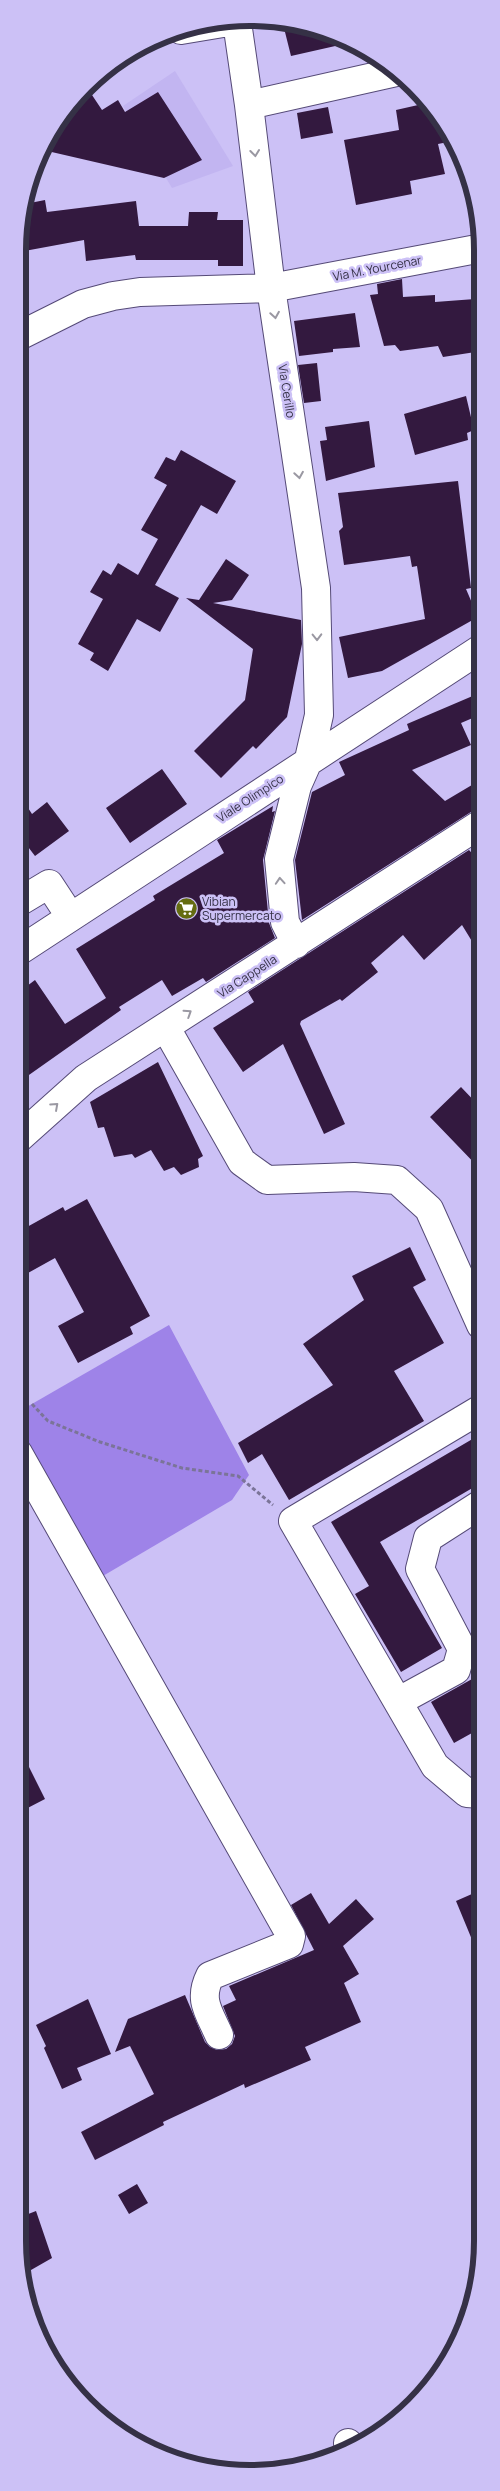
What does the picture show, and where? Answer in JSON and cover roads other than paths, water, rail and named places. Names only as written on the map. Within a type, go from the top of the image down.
[{"type":"street","name":"Via Cerillo","points":[[238,27],[271,288],[316,588],[319,715],[309,759],[297,786],[279,859],[285,922],[296,944]]},
{"type":"street","points":[[249,105],[388,74]]},
{"type":"street","name":"Via M. Yourcenar","points":[[26,332],[83,304],[113,296],[140,292],[271,288],[474,250]]},
{"type":"street","name":"Viale Olimpico","points":[[26,946],[309,759],[474,653]]},
{"type":"street","name":"Via Cappella","points":[[26,1132],[86,1078],[474,828]]},
{"type":"street","points":[[26,898],[48,884],[70,916]]},
{"type":"street","points":[[166,1028],[242,1162],[267,1180],[354,1177],[397,1180],[429,1209],[474,1309]]},
{"type":"street","points":[[474,1413],[293,1521],[435,1766],[468,1793],[474,1793]]},
{"type":"street","points":[[26,1467],[291,1936],[288,1944],[210,1976],[204,1988],[204,1999],[220,2035]]},
{"type":"street","points":[[399,1702],[456,1670],[462,1649],[420,1569],[428,1538],[474,1508]]},
{"type":"place","name":"Vibian Supermercato","points":[[186,908]]}]
